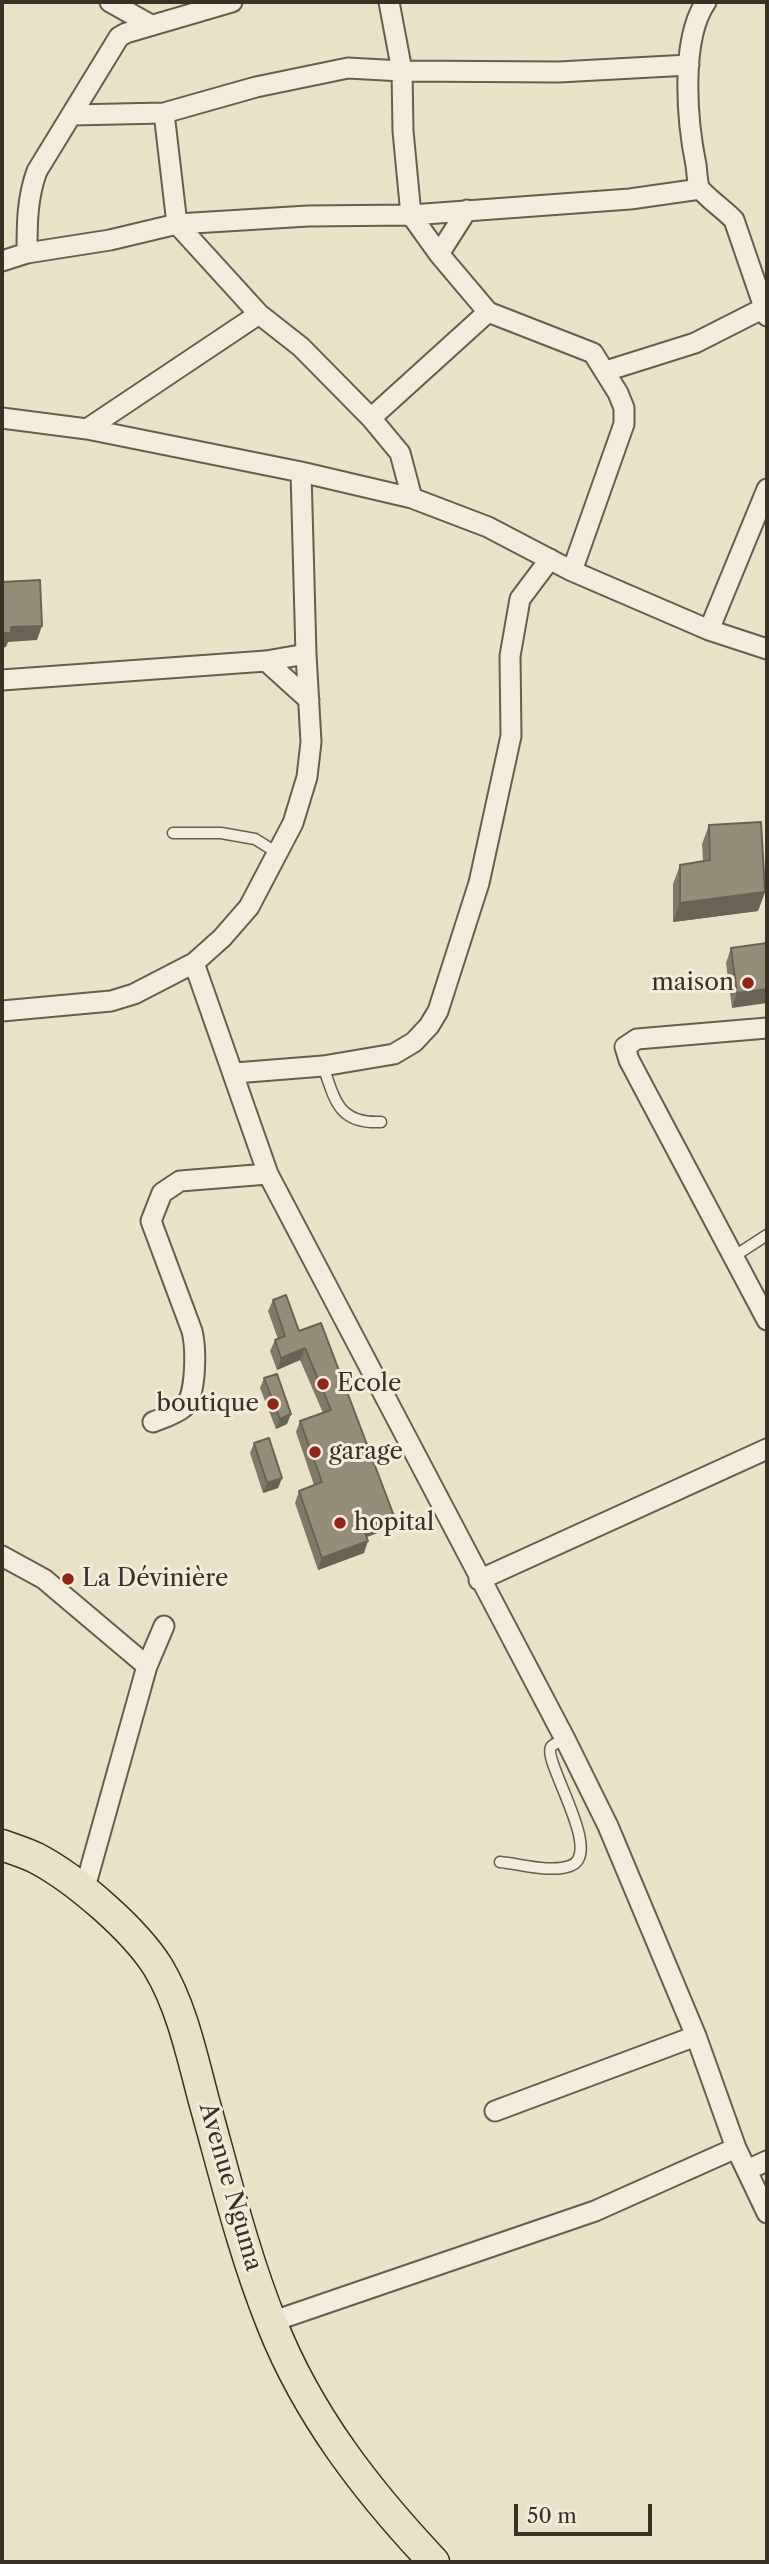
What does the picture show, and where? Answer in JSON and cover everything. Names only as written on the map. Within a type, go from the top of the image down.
[{"type":"main road","name":"Avenue Nguma","points":[[2,1845],[36,1858],[84,1891],[125,1927],[157,1965],[175,2001],[239,2227],[271,2322],[315,2413],[363,2482],[435,2562]]},
{"type":"street","points":[[110,2],[151,25]]},
{"type":"street","points":[[27,253],[27,208],[37,172],[119,37],[232,2]]},
{"type":"street","points":[[389,2],[402,71],[402,131],[411,215],[439,254],[488,312],[593,353],[624,408],[624,424],[572,571]]},
{"type":"street","points":[[606,372],[695,343],[766,312],[734,220],[700,188],[690,142],[689,65],[695,24],[706,2]]},
{"type":"street","points":[[72,115],[164,113],[334,69],[559,72],[689,65]]},
{"type":"street","points":[[164,113],[177,224],[259,314],[301,347],[371,418],[400,453],[412,498]]},
{"type":"street","points":[[2,261],[27,253],[110,240],[177,224],[308,216],[411,215],[630,199],[700,188]]},
{"type":"street","points":[[439,254],[467,210]]},
{"type":"street","points":[[371,418],[488,312]]},
{"type":"street","points":[[87,429],[259,314]]},
{"type":"street","points":[[2,418],[87,429],[301,472],[412,498],[488,527],[572,571],[709,630],[767,649]]},
{"type":"street","points":[[2,1011],[111,1000],[134,994],[194,963],[222,938],[249,907],[293,823],[307,777],[311,742],[301,472]]},
{"type":"street","points":[[709,630],[767,489]]},
{"type":"street","points":[[235,1073],[323,1066],[394,1054],[414,1042],[429,1027],[438,1011],[479,883],[511,736],[509,656],[520,599],[550,559]]},
{"type":"street","points":[[2,680],[266,661],[306,654]]},
{"type":"street","points":[[266,661],[309,700]]},
{"type":"street","points":[[194,963],[235,1073],[268,1174],[608,1826],[696,2036],[736,2148],[767,2214]]},
{"type":"street","points":[[767,1028],[637,1039],[625,1047],[629,1060],[767,1321]]},
{"type":"street","points":[[153,1422],[178,1411],[188,1401],[196,1347],[151,1221],[162,1193],[180,1181],[268,1174]]},
{"type":"street","points":[[479,1580],[767,1449]]},
{"type":"street","points":[[2,1556],[44,1579],[147,1667]]},
{"type":"street","points":[[84,1891],[147,1667],[164,1626]]},
{"type":"street","points":[[495,2111],[696,2036]]},
{"type":"street","points":[[271,2322],[595,2211],[736,2148]]},
{"type":"street","points":[[747,2170],[767,2161]]},
{"type":"lane","points":[[173,833],[221,834],[255,839],[276,852]]},
{"type":"lane","points":[[323,1066],[334,1100],[345,1111],[362,1123],[381,1122]]},
{"type":"lane","points":[[733,1257],[767,1235]]},
{"type":"lane","points":[[500,1862],[557,1869],[572,1866],[578,1861],[580,1852],[570,1801],[550,1750],[552,1745],[565,1739]]},
{"type":"building","points":[[40,580],[42,626],[11,627],[11,633],[2,633],[2,582]]},
{"type":"building","points":[[761,822],[765,892],[680,903],[680,865],[710,860],[709,825]]},
{"type":"building","points":[[767,943],[767,989],[737,993],[731,948]]},
{"type":"building","points":[[286,1295],[299,1331],[321,1323],[394,1516],[363,1528],[368,1541],[322,1558],[299,1491],[322,1482],[300,1421],[331,1410],[305,1348],[281,1358],[275,1340],[285,1336],[273,1300]]},
{"type":"building","points":[[277,1374],[291,1414],[280,1419],[264,1378]]},
{"type":"building","points":[[269,1438],[282,1478],[267,1483],[254,1443]]},
{"type":"place","name":"maison","points":[[748,983]]},
{"type":"place","name":"Ecole","points":[[323,1384]]},
{"type":"place","name":"boutique","points":[[273,1404]]},
{"type":"place","name":"garage","points":[[315,1452]]},
{"type":"place","name":"hopital","points":[[340,1523]]},
{"type":"place","name":"La Dévinière","points":[[68,1579]]}]
